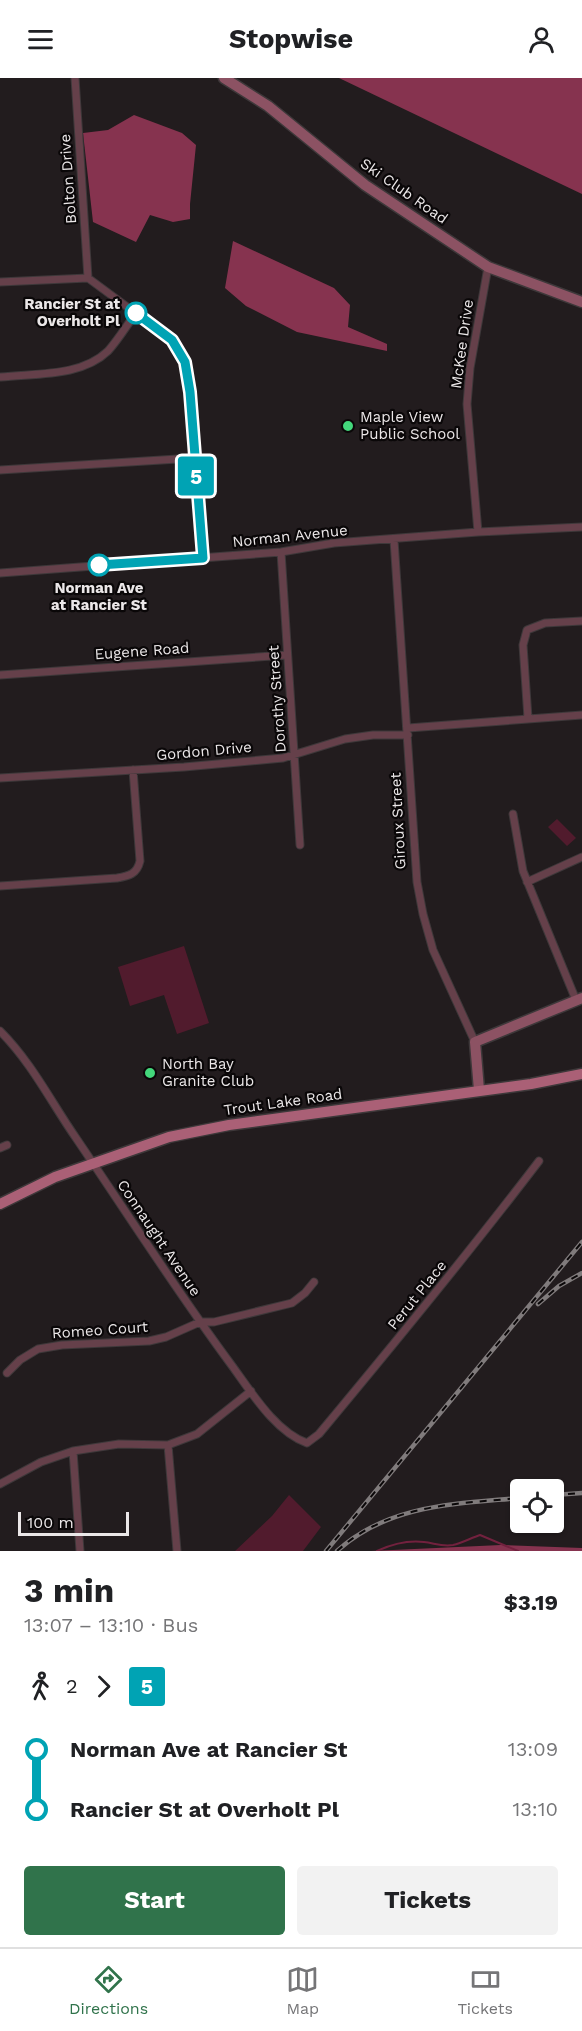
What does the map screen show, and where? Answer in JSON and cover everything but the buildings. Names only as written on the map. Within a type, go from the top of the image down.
[{"type":"main road","name":"Trout Lake Road","points":[[0,1204],[55,1177],[169,1137],[229,1125],[531,1084],[582,1074]]},
{"type":"street","name":"Bolton Drive","points":[[75,78],[88,278]]},
{"type":"street","name":"Ski Club Road","points":[[224,78],[268,106],[365,185],[488,267],[582,302]]},
{"type":"street","name":"McKee Drive","points":[[478,532],[467,404],[470,368],[488,267]]},
{"type":"street","points":[[0,282],[88,278],[172,340],[185,362],[190,392],[203,558]]},
{"type":"street","points":[[1,377],[70,370],[91,364],[108,350],[136,313]]},
{"type":"street","points":[[0,470],[194,458]]},
{"type":"street","name":"Norman Avenue","points":[[0,573],[280,552],[334,543],[582,527]]},
{"type":"street","name":"Giroux Street","points":[[394,540],[417,882],[433,950],[475,1042],[479,1090]]},
{"type":"street","name":"Dorothy Street","points":[[280,552],[300,845]]},
{"type":"street","points":[[528,718],[523,645],[527,630],[544,623],[582,621]]},
{"type":"street","name":"Eugene Road","points":[[0,675],[287,655]]},
{"type":"street","name":"Gordon Drive","points":[[0,778],[272,759],[294,755],[345,739],[373,735],[528,718],[582,715]]},
{"type":"street","points":[[0,885],[117,878],[134,873],[140,861],[133,770]]},
{"type":"street","points":[[475,1042],[579,999],[523,871],[513,814]]},
{"type":"street","points":[[527,882],[582,857]]},
{"type":"street","name":"Connaught Avenue","points":[[0,1031],[20,1052],[174,1286],[251,1391],[284,1430],[297,1439],[310,1442]]},
{"type":"street","name":"Perut Place","points":[[310,1442],[471,1250],[539,1161]]},
{"type":"street","name":"Romeo Court","points":[[7,1373],[20,1360],[38,1349],[62,1345],[149,1341],[166,1337],[200,1322],[214,1322],[292,1303],[314,1282]]},
{"type":"street","points":[[0,1484],[42,1462],[73,1451],[119,1444],[168,1445],[197,1434],[251,1391]]},
{"type":"street","points":[[168,1445],[177,1551]]},
{"type":"street","points":[[73,1451],[80,1551]]},
{"type":"shaded area","points":[[339,78],[582,78],[582,194]]},
{"type":"shaded area","points":[[134,115],[182,133],[196,145],[190,219],[173,222],[150,215],[136,242],[93,222],[83,133],[108,130]]},
{"type":"shaded area","points":[[233,241],[334,288],[350,305],[348,327],[387,344],[387,351],[297,332],[246,306],[225,288]]},
{"type":"shaded area","points":[[557,819],[576,838],[567,846],[548,827]]},
{"type":"shaded area","points":[[184,946],[209,1023],[177,1034],[164,995],[130,1006],[118,967]]},
{"type":"shaded area","points":[[289,1495],[321,1527],[303,1551],[235,1551],[272,1516]]},
{"type":"shaded area","points":[[501,1545],[582,1548],[582,1551],[371,1551]]},
{"type":"waterway","points":[[377,1551],[406,1542],[453,1545],[480,1535],[518,1551]]},
{"type":"railway","points":[[326,1551],[582,1242]]},
{"type":"railway","points":[[538,1304],[559,1286],[582,1273]]},
{"type":"railway","points":[[564,1494],[582,1493]]},
{"type":"railway","points":[[337,1551],[357,1535],[401,1515],[447,1505],[510,1499]]},
{"type":"bus line","name":"5","points":[[99,565],[203,558],[190,392],[185,362],[172,340],[136,313]]},
{"type":"place","name":"Rancier St at Overholt Pl","points":[[136,313]]},
{"type":"place","name":"Maple View Public School","points":[[348,426]]},
{"type":"place","name":"Norman Ave at Rancier St","points":[[99,565]]},
{"type":"place","name":"North Bay Granite Club","points":[[150,1073]]}]
